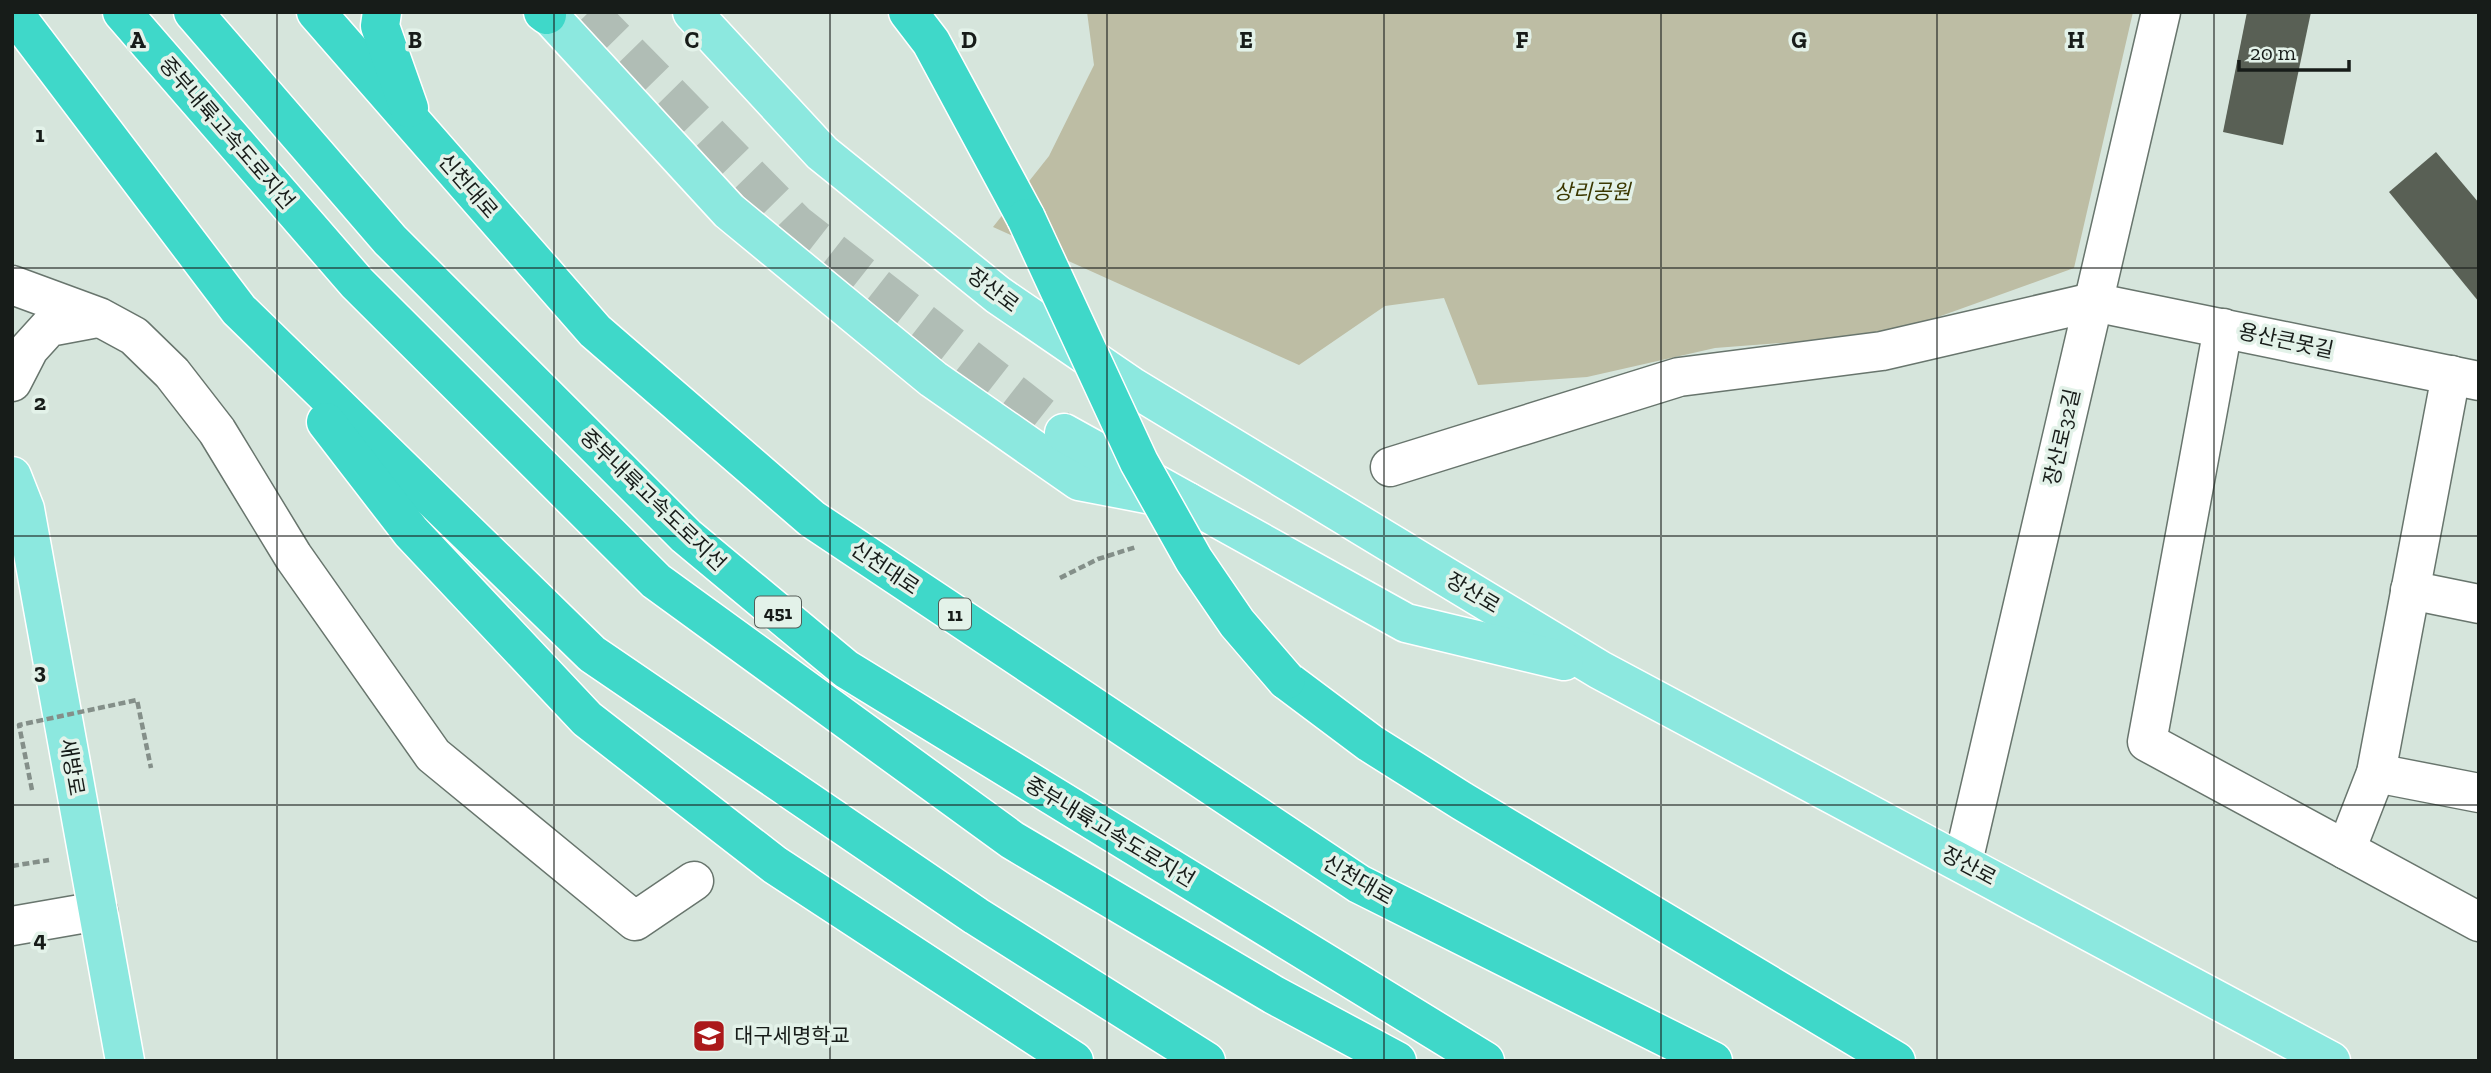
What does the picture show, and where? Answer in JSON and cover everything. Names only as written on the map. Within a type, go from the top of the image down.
[{"type":"highway","points":[[13,12],[411,532],[587,719],[775,866],[1074,1061]]},
{"type":"highway","name":"중부내륙고속도로지선","points":[[122,12],[358,283],[656,580],[1012,840],[1274,995],[1397,1061]]},
{"type":"highway","name":"중부내륙고속도로지선","points":[[193,12],[390,240],[686,536],[846,669],[1485,1061]]},
{"type":"highway","name":"신천대로","points":[[316,12],[595,331],[812,519],[1359,884],[1713,1061]]},
{"type":"highway","points":[[382,12],[380,26],[415,126]]},
{"type":"highway","points":[[908,12],[931,41],[1027,218],[1139,462],[1182,538],[1237,623],[1286,680],[1370,743],[1451,794],[1896,1061]]},
{"type":"highway","points":[[239,310],[592,654],[976,916],[1206,1061]]},
{"type":"main road","name":"장산로","points":[[692,12],[822,153],[998,295],[1131,386],[1600,670],[2331,1061]]},
{"type":"main road","points":[[545,13],[729,211],[933,379],[1079,481],[1188,502]]},
{"type":"main road","points":[[1063,433],[1406,623],[1600,670]]},
{"type":"main road","name":"새방로","points":[[12,476],[25,509],[125,1061]]},
{"type":"street","name":"장산로32길","points":[[1963,862],[2161,12]]},
{"type":"street","points":[[12,285],[99,317],[134,336],[172,373],[217,430],[293,556],[433,755],[635,921],[694,881]]},
{"type":"street","name":"용산큰못길","points":[[2093,302],[2465,378]]},
{"type":"street","points":[[1390,467],[1679,377],[1882,351],[2093,302]]},
{"type":"street","points":[[12,382],[29,349],[49,327],[99,317]]},
{"type":"street","points":[[2223,328],[2147,742],[2479,922]]},
{"type":"street","points":[[2346,850],[2376,773],[2410,590],[2465,378]]},
{"type":"street","points":[[2410,590],[2479,604]]},
{"type":"street","points":[[2376,773],[2479,793]]},
{"type":"street","points":[[12,926],[98,911]]},
{"type":"path","points":[[1060,578],[1098,559],[1136,547]]},
{"type":"path","points":[[32,790],[19,724],[137,700],[150,768]]},
{"type":"green space","name":"상리공원","points":[[1087,12],[2133,12],[2074,268],[1888,335],[1715,348],[1587,377],[1478,385],[1444,298],[1385,306],[1299,365],[993,227],[1049,156],[1094,65]]},
{"type":"building","points":[[2247,12],[2311,12],[2283,145],[2223,132]]},
{"type":"building","points":[[2436,152],[2479,203],[2479,302],[2389,192]]},
{"type":"tunnel","points":[[589,12],[797,224],[1064,433]]},
{"type":"place","name":"대구세명학교","points":[[709,1036]]}]
